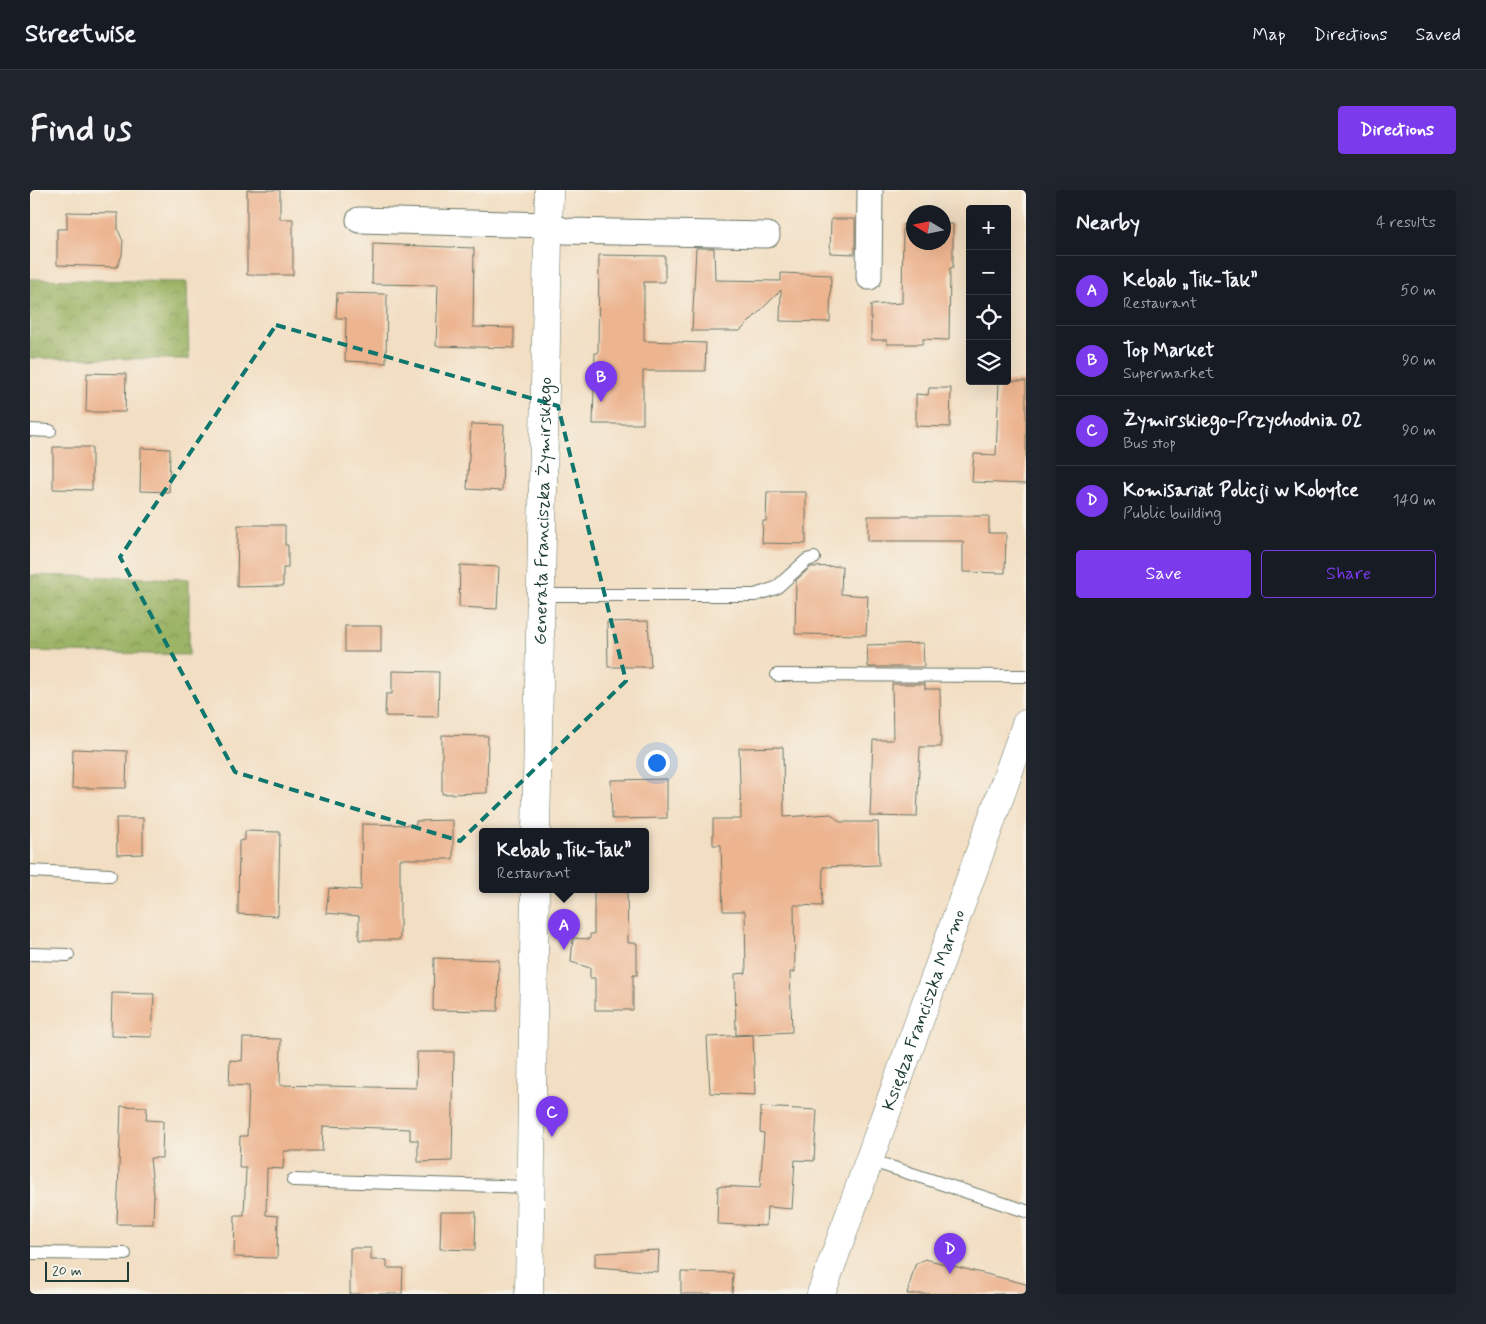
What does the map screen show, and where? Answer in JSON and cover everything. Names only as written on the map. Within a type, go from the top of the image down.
[{"type":"street","name":"Generała Franciszka Żymirskiego","points":[[536,828],[539,595],[549,190]]},
{"type":"street","points":[[869,277],[870,190]]},
{"type":"street","points":[[359,220],[549,225],[565,232],[767,235]]},
{"type":"street","name":"Księdza Franciszka Marmo","points":[[821,1294],[1026,724]]},
{"type":"street","points":[[529,1294],[535,893]]},
{"type":"lane","points":[[30,430],[50,431]]},
{"type":"lane","points":[[539,595],[754,595],[776,588],[807,560],[814,558]]},
{"type":"lane","points":[[776,676],[1026,676]]},
{"type":"lane","points":[[30,871],[110,874]]},
{"type":"lane","points":[[30,954],[68,955]]},
{"type":"lane","points":[[869,1160],[1026,1211]]},
{"type":"lane","points":[[293,1180],[530,1187]]},
{"type":"lane","points":[[30,1253],[125,1254]]},
{"type":"highlighted area","points":[[276,325],[558,406],[626,681],[460,841],[235,772],[120,557]]},
{"type":"green space","points":[[30,279],[187,282],[189,359],[30,358]]},
{"type":"green space","points":[[30,575],[189,579],[189,655],[30,651]]},
{"type":"building","points":[[247,190],[280,190],[280,219],[293,219],[293,275],[247,275]]},
{"type":"building","points":[[67,212],[118,213],[118,230],[123,241],[122,255],[117,267],[57,265],[57,229],[67,229]]},
{"type":"building","points":[[831,219],[855,219],[855,254],[830,253]]},
{"type":"building","points":[[903,224],[906,224],[906,250],[951,250],[951,224],[953,224],[953,268],[950,268],[949,340],[923,339],[923,344],[887,344],[887,340],[871,340],[871,305],[902,303]]},
{"type":"building","points":[[373,244],[474,248],[473,327],[514,328],[514,348],[436,346],[438,285],[372,284]]},
{"type":"building","points":[[696,248],[714,248],[715,280],[781,281],[781,273],[831,275],[830,322],[780,321],[781,290],[740,331],[692,331]]},
{"type":"building","points":[[599,255],[665,256],[665,282],[644,282],[644,341],[706,343],[705,371],[643,371],[643,424],[593,424],[595,353],[598,353]]},
{"type":"building","points":[[337,293],[387,294],[386,363],[345,361],[346,318],[336,318]]},
{"type":"building","points":[[87,373],[126,374],[125,412],[86,412]]},
{"type":"building","points":[[1011,381],[1026,381],[1026,484],[972,482],[974,454],[996,455],[999,385],[1011,385]]},
{"type":"building","points":[[929,388],[951,388],[950,427],[916,426],[916,394],[928,395]]},
{"type":"building","points":[[471,424],[504,425],[502,491],[467,489]]},
{"type":"building","points":[[53,447],[92,447],[92,490],[53,489]]},
{"type":"building","points":[[141,448],[170,449],[169,492],[140,491]]},
{"type":"building","points":[[767,492],[806,492],[806,544],[762,543],[763,521],[766,521]]},
{"type":"building","points":[[868,516],[989,516],[989,533],[1006,533],[1005,573],[963,572],[963,541],[868,541]]},
{"type":"building","points":[[238,525],[285,525],[285,545],[288,545],[288,568],[283,568],[283,586],[237,587]]},
{"type":"building","points":[[460,565],[499,567],[497,609],[459,607]]},
{"type":"building","points":[[842,566],[841,594],[868,596],[866,635],[795,634],[796,580],[811,567]]},
{"type":"building","points":[[648,621],[651,667],[608,667],[607,622]]},
{"type":"building","points":[[345,626],[381,626],[381,652],[345,652]]},
{"type":"building","points":[[923,643],[924,667],[868,667],[867,645]]},
{"type":"building","points":[[392,671],[439,672],[438,717],[385,716],[386,694],[392,694]]},
{"type":"building","points":[[892,684],[925,684],[925,689],[940,689],[941,747],[920,747],[917,817],[870,816],[873,740],[893,740]]},
{"type":"building","points":[[442,735],[488,736],[487,793],[442,794]]},
{"type":"building","points":[[783,747],[784,817],[831,814],[840,822],[878,822],[879,865],[823,867],[822,906],[794,905],[795,972],[790,972],[792,1032],[736,1035],[735,974],[746,973],[745,911],[723,911],[721,845],[713,845],[713,819],[741,819],[739,748]]},
{"type":"building","points":[[73,749],[127,751],[126,788],[72,788]]},
{"type":"building","points":[[667,779],[667,818],[612,819],[611,780]]},
{"type":"building","points":[[116,818],[143,818],[143,854],[117,855]]},
{"type":"building","points":[[453,820],[453,859],[400,859],[400,940],[359,940],[359,916],[326,913],[329,888],[361,890],[362,824],[416,825],[416,821]]},
{"type":"building","points":[[245,831],[280,832],[278,916],[238,914],[239,841],[245,840]]},
{"type":"building","points":[[594,893],[627,893],[628,943],[637,943],[637,975],[633,975],[633,1010],[595,1010],[595,978],[590,978],[590,968],[571,962],[573,938],[590,939],[590,934],[594,934]]},
{"type":"building","points":[[434,958],[499,960],[498,1011],[433,1010]]},
{"type":"building","points":[[112,993],[154,994],[152,1037],[111,1036]]},
{"type":"building","points":[[753,1035],[755,1095],[710,1093],[707,1037]]},
{"type":"building","points":[[243,1038],[281,1039],[280,1085],[416,1088],[417,1052],[454,1052],[452,1161],[418,1162],[418,1140],[410,1140],[410,1129],[323,1126],[322,1151],[284,1151],[283,1169],[267,1168],[266,1215],[278,1216],[277,1258],[234,1257],[235,1215],[244,1215],[246,1168],[239,1168],[240,1136],[247,1136],[249,1086],[229,1085],[230,1060],[242,1061]]},
{"type":"building","points":[[121,1106],[147,1107],[146,1120],[163,1121],[162,1158],[150,1158],[154,1195],[153,1224],[117,1224]]},
{"type":"building","points":[[761,1107],[817,1110],[814,1161],[795,1160],[792,1209],[767,1207],[766,1226],[717,1224],[718,1186],[760,1188],[764,1133],[760,1132]]},
{"type":"building","points":[[441,1212],[476,1212],[475,1250],[440,1249]]},
{"type":"building","points":[[350,1248],[371,1248],[371,1260],[387,1260],[387,1268],[403,1268],[402,1294],[350,1294]]},
{"type":"building","points":[[659,1250],[658,1272],[595,1267],[595,1253]]},
{"type":"building","points":[[925,1259],[1026,1284],[1026,1294],[907,1294],[915,1265]]},
{"type":"building","points":[[681,1272],[733,1273],[732,1294],[681,1294]]},
{"type":"place","name":"Top Market","points":[[601,402]]},
{"type":"place","name":"Kebab „Tik-Tak”","points":[[564,950]]},
{"type":"place","name":"Żymirskiego-Przychodnia 02","points":[[552,1137]]},
{"type":"place","name":"Komisariat Policji w Kobyłce","points":[[950,1274]]}]
